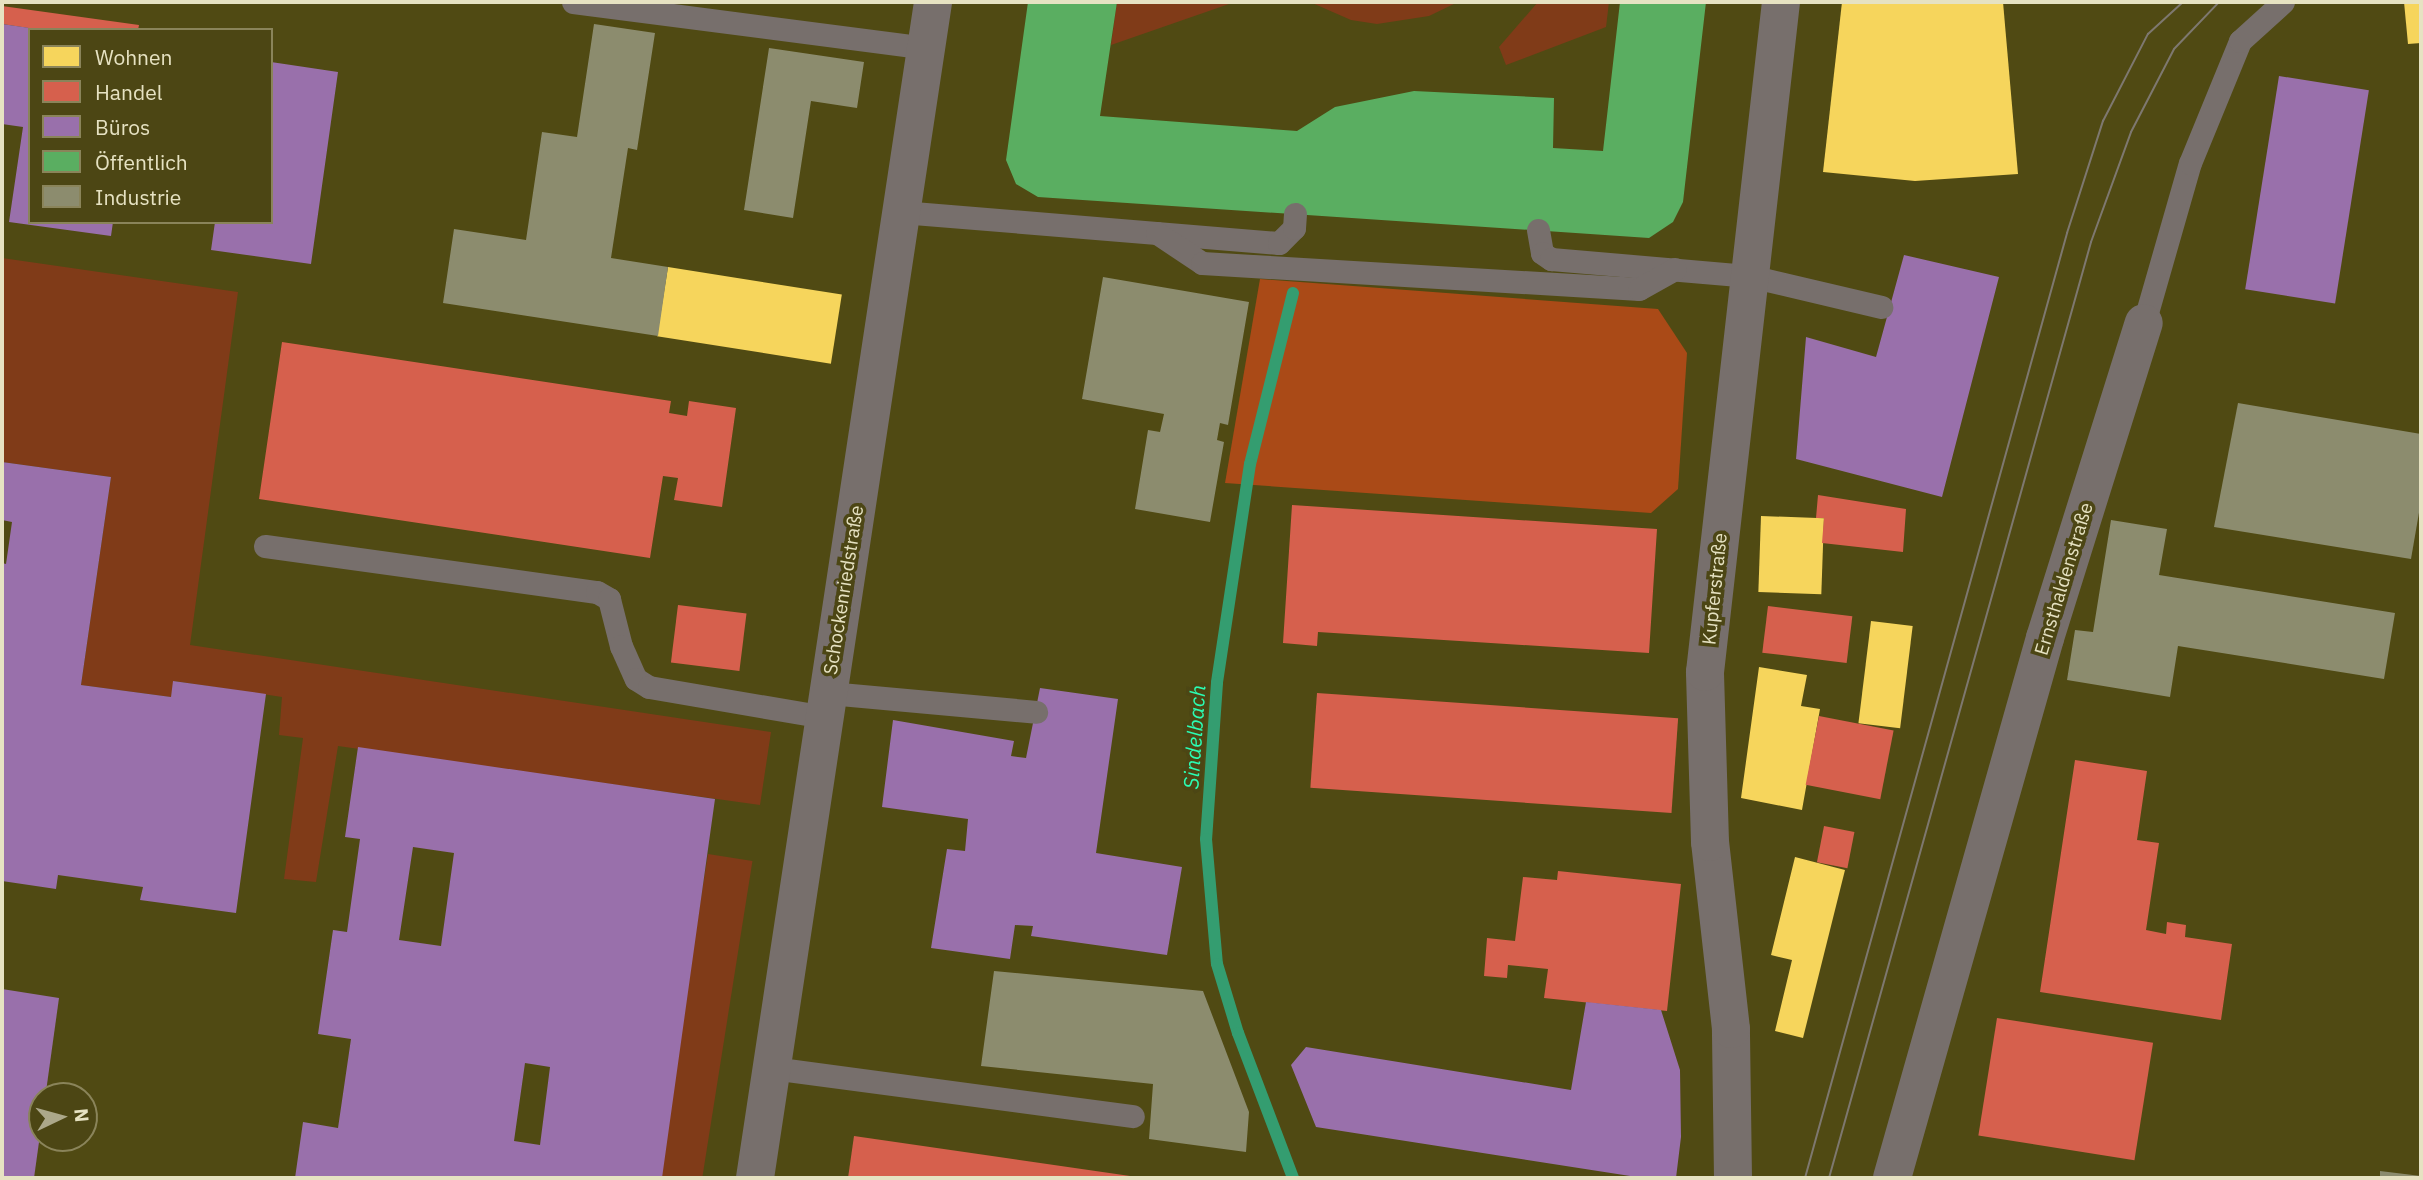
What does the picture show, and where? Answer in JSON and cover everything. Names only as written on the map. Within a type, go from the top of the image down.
[{"type":"street","name":"Schockenriedstraße","points":[[755,1178],[933,2]]},
{"type":"street","name":"Kupferstraße","points":[[1733,1178],[1731,1029],[1710,842],[1705,672],[1781,2]]},
{"type":"street","name":"Ernsthaldenstraße","points":[[1892,1178],[2046,638],[2144,323]]},
{"type":"lane","points":[[573,2],[926,48]]},
{"type":"lane","name":"Ernsthaldenstraße","points":[[2144,323],[2190,163],[2240,41],[2283,2]]},
{"type":"lane","points":[[901,212],[1279,243],[1294,228],[1295,214]]},
{"type":"lane","points":[[1538,230],[1542,253],[1551,259],[1750,276],[1881,307]]},
{"type":"lane","points":[[1157,233],[1202,263],[1639,289],[1675,269]]},
{"type":"lane","points":[[265,546],[597,592],[608,599],[621,646],[636,679],[649,687],[827,705],[1036,712]]},
{"type":"lane","points":[[772,1068],[1133,1116]]},
{"type":"shaded area","points":[[2,2],[2421,2],[2421,1178],[2,1178]]},
{"type":"shaded area","points":[[1117,2],[1228,2],[1229,4],[1111,45]]},
{"type":"shaded area","points":[[1310,2],[1458,2],[1429,16],[1377,24],[1351,20]]},
{"type":"shaded area","points":[[1538,2],[1609,2],[1606,27],[1506,65],[1499,47]]},
{"type":"shaded area","points":[[2,258],[238,292],[190,645],[771,732],[760,805],[338,746],[316,882],[284,879],[303,738],[279,735],[282,697],[174,681],[171,697],[81,685],[111,477],[2,462]]},
{"type":"shaded area","points":[[1260,279],[1658,309],[1687,353],[1678,489],[1651,513],[1225,483]]},
{"type":"shaded area","points":[[708,854],[752,861],[702,1178],[657,1177]]},
{"type":"building: Wohnen","points":[[1842,2],[2003,2],[2018,174],[1915,181],[1823,172]]},
{"type":"building: Wohnen","points":[[2404,2],[2421,2],[2421,43],[2408,44]]},
{"type":"building: Wohnen","points":[[668,267],[842,295],[831,364],[657,336]]},
{"type":"building: Wohnen","points":[[1761,516],[1824,518],[1821,594],[1758,592]]},
{"type":"building: Wohnen","points":[[1871,621],[1913,626],[1900,728],[1858,723]]},
{"type":"building: Wohnen","points":[[1759,667],[1807,675],[1801,706],[1820,709],[1802,810],[1741,798]]},
{"type":"building: Wohnen","points":[[1795,857],[1845,870],[1803,1038],[1775,1031],[1792,960],[1771,955]]},
{"type":"building: Handel","points":[[2,6],[139,25],[138,28],[29,28],[2,24]]},
{"type":"building: Handel","points":[[282,342],[671,401],[669,413],[687,416],[689,401],[736,408],[722,507],[674,500],[678,478],[663,476],[650,558],[259,499]]},
{"type":"building: Handel","points":[[1818,495],[1906,509],[1903,552],[1822,543],[1824,518],[1816,518]]},
{"type":"building: Handel","points":[[1292,505],[1657,529],[1649,653],[1318,632],[1317,646],[1283,643]]},
{"type":"building: Handel","points":[[678,605],[746,613],[739,671],[671,663]]},
{"type":"building: Handel","points":[[1768,606],[1852,616],[1847,663],[1762,653]]},
{"type":"building: Handel","points":[[1317,693],[1678,718],[1671,813],[1310,788]]},
{"type":"building: Handel","points":[[1819,716],[1894,731],[1880,799],[1806,785]]},
{"type":"building: Handel","points":[[2075,760],[2147,771],[2137,840],[2159,843],[2146,930],[2166,934],[2167,922],[2186,925],[2185,937],[2232,944],[2221,1020],[2040,992]]},
{"type":"building: Handel","points":[[1824,826],[1854,832],[1847,868],[1817,862]]},
{"type":"building: Handel","points":[[1558,871],[1681,884],[1667,1011],[1544,998],[1548,969],[1508,965],[1507,978],[1484,976],[1487,938],[1515,941],[1523,877],[1557,880]]},
{"type":"building: Handel","points":[[1997,1018],[2153,1043],[2134,1160],[1978,1136]]},
{"type":"building: Handel","points":[[854,1136],[1137,1177],[1137,1178],[848,1178]]},
{"type":"building: Büros","points":[[2,24],[30,28],[28,224],[113,224],[111,236],[9,222],[23,127],[2,124]]},
{"type":"building: Büros","points":[[273,62],[338,72],[311,264],[211,250],[215,224],[273,224]]},
{"type":"building: Büros","points":[[2279,76],[2369,90],[2335,304],[2245,289]]},
{"type":"building: Büros","points":[[1904,255],[1999,277],[1942,497],[1796,459],[1806,337],[1876,357]]},
{"type":"building: Büros","points":[[2,462],[111,477],[81,685],[171,697],[173,681],[266,694],[236,913],[140,900],[143,887],[58,875],[56,889],[2,881],[2,563],[6,564],[12,522],[2,520]]},
{"type":"building: Büros","points":[[1040,688],[1118,699],[1096,853],[1182,867],[1167,955],[1031,936],[1033,926],[1015,925],[1010,959],[931,948],[947,849],[965,851],[968,819],[882,807],[893,720],[1014,741],[1011,756],[1026,758]]},
{"type":"building: Büros","points":[[358,747],[715,799],[662,1178],[295,1178],[303,1122],[338,1128],[351,1039],[318,1034],[333,930],[347,932],[360,839],[345,837]],"holes":[[[413,847],[454,853],[441,946],[399,940]],[[525,1063],[550,1067],[540,1145],[514,1141]]]},
{"type":"building: Büros","points":[[2,989],[59,998],[47,1082],[28,1082],[28,1152],[38,1152],[34,1178],[2,1178]]},
{"type":"building: Büros","points":[[1586,1002],[1661,1010],[1680,1070],[1681,1137],[1676,1178],[1643,1178],[1316,1127],[1291,1065],[1306,1047],[1571,1090]]},
{"type":"building: Öffentlich","points":[[1028,2],[1117,2],[1100,116],[1297,131],[1335,107],[1414,91],[1554,98],[1553,148],[1603,151],[1620,2],[1706,2],[1683,202],[1673,222],[1649,238],[1038,197],[1016,184],[1006,160]]},
{"type":"building: Industrie","points":[[594,24],[655,33],[637,150],[628,148],[611,258],[668,267],[658,336],[443,303],[454,229],[526,240],[542,132],[577,137]]},
{"type":"building: Industrie","points":[[769,48],[864,62],[857,108],[811,101],[793,218],[744,210]]},
{"type":"building: Industrie","points":[[1103,277],[1249,302],[1228,425],[1220,423],[1217,440],[1224,442],[1210,522],[1135,509],[1148,430],[1160,432],[1164,414],[1082,399]]},
{"type":"building: Industrie","points":[[2238,403],[2421,434],[2421,501],[2411,559],[2214,527]]},
{"type":"building: Industrie","points":[[2111,520],[2167,529],[2159,575],[2395,613],[2384,679],[2178,646],[2170,697],[2067,680],[2075,630],[2093,632]]},
{"type":"building: Industrie","points":[[994,971],[1203,991],[1249,1112],[1246,1152],[1149,1139],[1153,1084],[981,1066]]},
{"type":"building: Industrie","points":[[2380,1171],[2421,1176],[2421,1178],[2380,1178]]},
{"type":"waterway","name":"Sindelbach","points":[[1293,293],[1250,464],[1217,683],[1206,839],[1217,964],[1238,1033],[1293,1178]]},
{"type":"tram line","points":[[1805,1178],[2067,233],[2103,121],[2148,34],[2183,2]]},
{"type":"tram line","points":[[1829,1178],[2091,242],[2131,132],[2174,49],[2219,2]]}]
